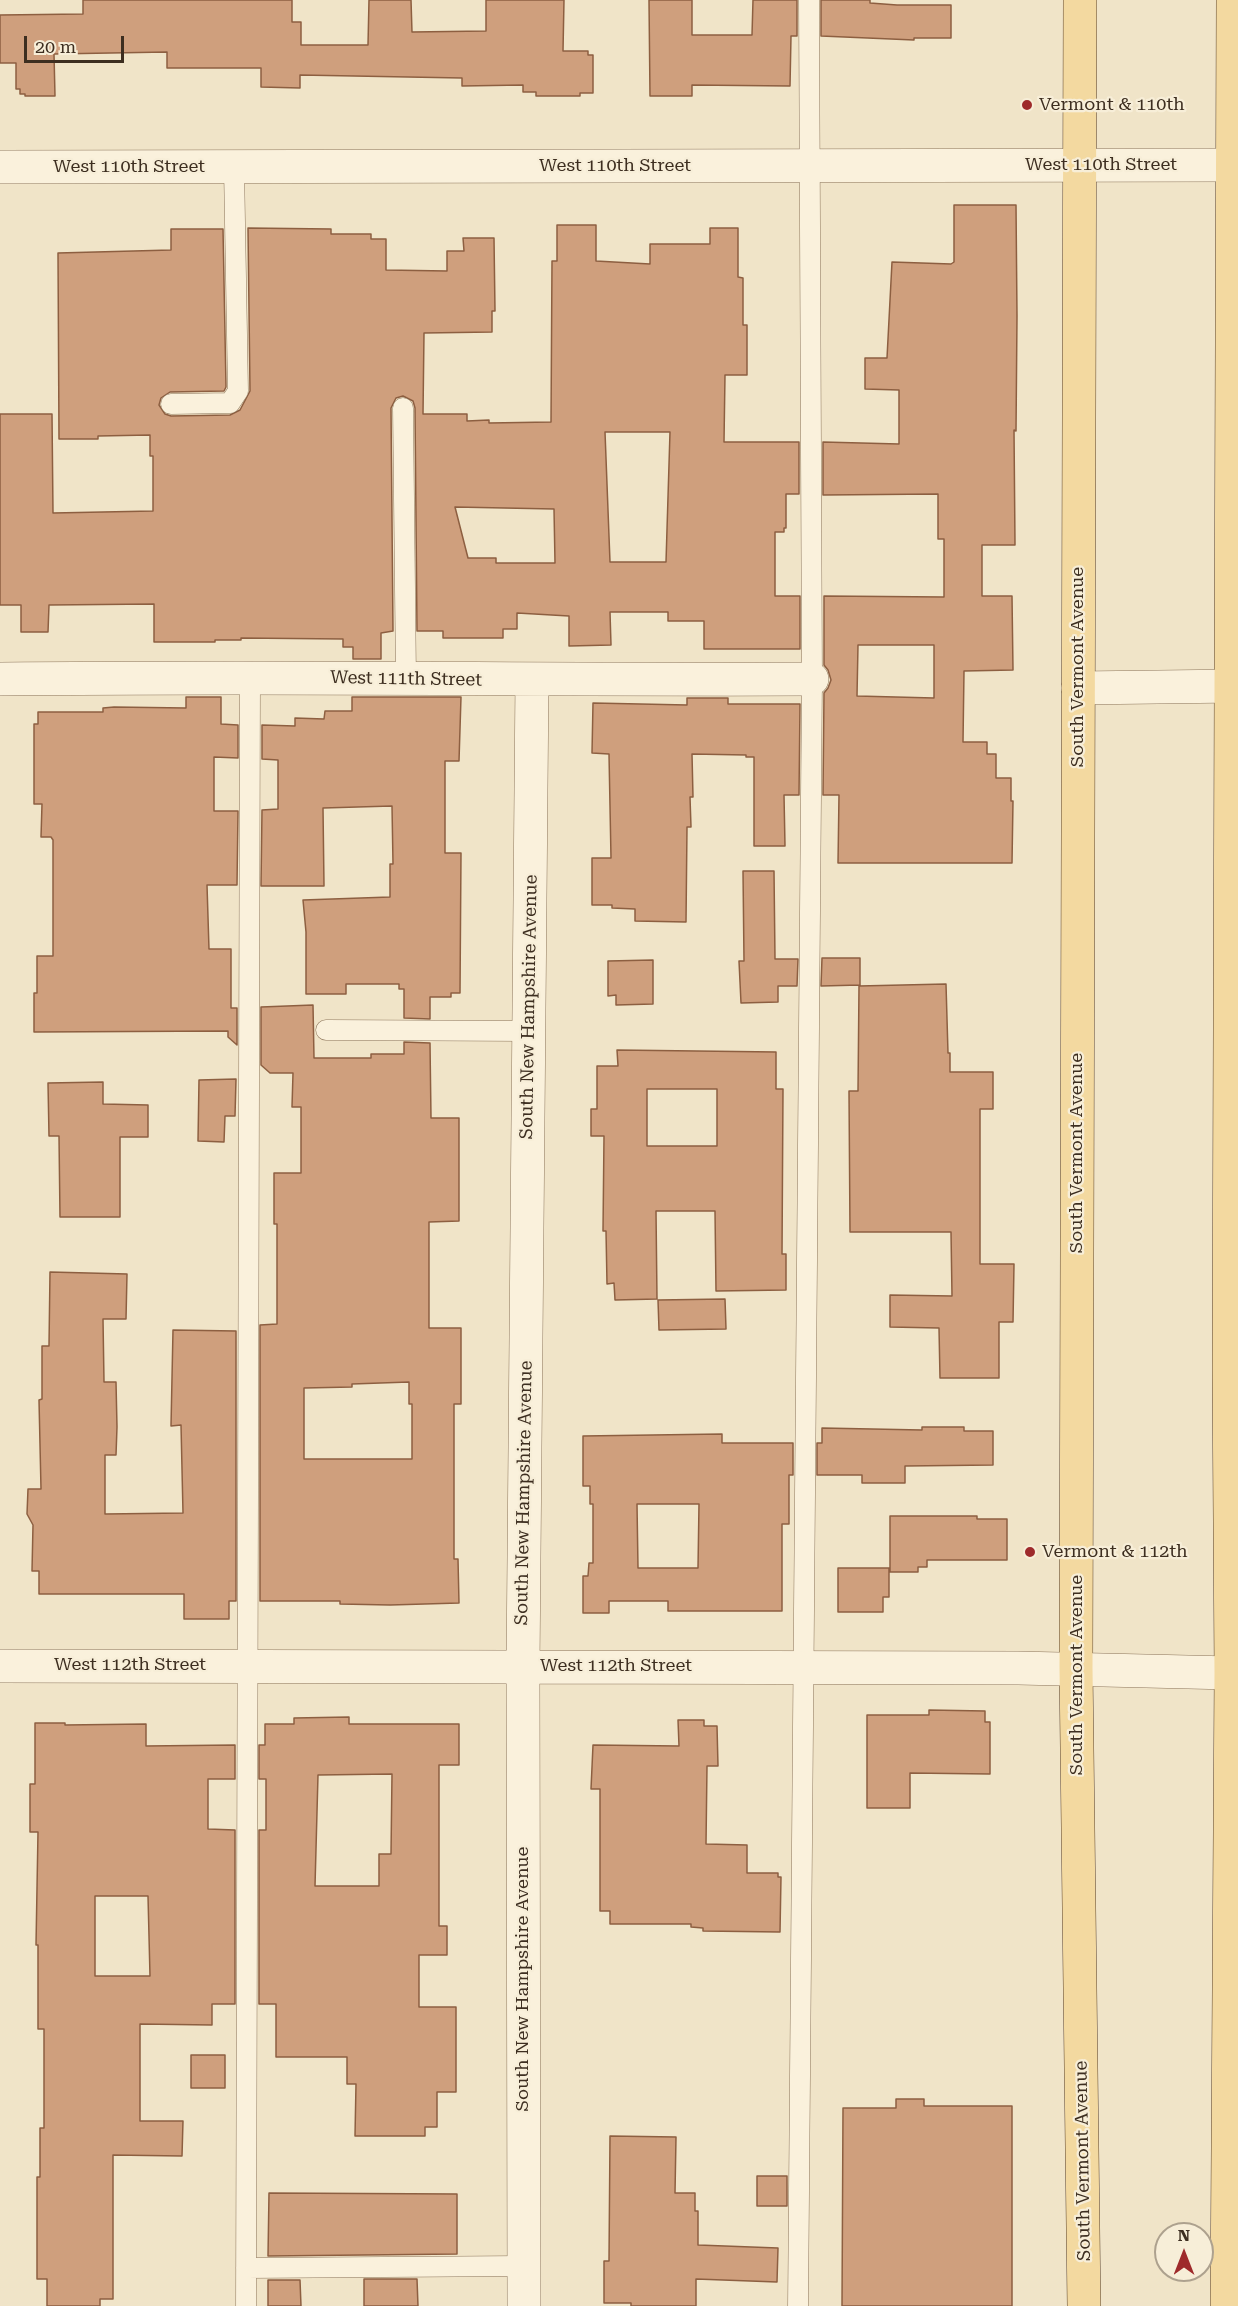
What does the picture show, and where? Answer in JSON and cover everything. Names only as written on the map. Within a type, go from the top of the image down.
[{"type":"main road","name":"South Vermont Avenue","points":[[1080,0],[1076,1668],[1084,2306]]},
{"type":"main road","points":[[1227,2306],[1235,1673],[1234,362],[1231,165],[1235,2]]},
{"type":"street","name":"West 110th Street","points":[[0,167],[1231,165]]},
{"type":"street","name":"West 111th Street","points":[[0,679],[250,677],[532,680],[812,679]]},
{"type":"street","name":"South New Hampshire Avenue","points":[[524,2306],[523,1665],[532,680]]},
{"type":"street","points":[[1078,688],[1234,686]]},
{"type":"street","name":"West 112th Street","points":[[0,1666],[802,1666],[1076,1668],[1235,1673]]},
{"type":"lane","points":[[798,2306],[812,679],[809,0]]},
{"type":"lane","points":[[171,404],[230,403],[238,391],[234,166]]},
{"type":"lane","points":[[403,408],[406,679]]},
{"type":"lane","points":[[246,2306],[250,677]]},
{"type":"lane","points":[[327,1030],[529,1031]]},
{"type":"lane","points":[[246,2268],[524,2266]]},
{"type":"building","points":[[83,0],[292,0],[292,22],[301,22],[301,45],[368,45],[369,0],[411,0],[412,32],[486,31],[486,0],[564,0],[563,51],[588,51],[588,55],[593,55],[593,93],[580,93],[580,96],[536,96],[536,92],[523,92],[523,85],[462,86],[462,78],[300,75],[300,88],[261,87],[261,68],[167,68],[167,52],[54,54],[55,96],[20,94],[20,89],[16,89],[16,63],[0,63],[0,15],[83,14]]},
{"type":"building","points":[[649,0],[692,0],[692,35],[752,35],[753,0],[797,0],[797,36],[791,36],[790,86],[692,85],[692,96],[650,96]]},
{"type":"building","points":[[821,0],[870,0],[870,3],[897,5],[951,5],[951,38],[914,38],[914,40],[821,36]]},
{"type":"building","points":[[954,205],[1016,205],[1015,545],[982,545],[982,596],[1012,596],[1013,670],[964,671],[963,742],[987,742],[987,754],[996,754],[996,778],[1011,778],[1012,863],[838,863],[839,795],[823,795],[824,693],[831,680],[824,665],[824,596],[944,597],[944,539],[938,539],[938,494],[823,495],[823,442],[899,444],[899,390],[865,389],[865,358],[887,358],[892,262],[951,264],[954,262]],"holes":[[[858,645],[934,645],[934,698],[857,696]]]},
{"type":"building","points":[[557,225],[596,225],[596,261],[650,264],[650,244],[710,244],[710,228],[738,228],[738,277],[743,278],[743,325],[747,325],[747,375],[725,375],[724,442],[799,442],[799,494],[786,494],[786,528],[784,532],[775,532],[775,596],[800,596],[800,649],[704,649],[704,621],[668,621],[668,612],[610,612],[611,645],[569,646],[569,616],[517,613],[517,629],[503,629],[503,638],[443,638],[443,631],[417,631],[415,408],[413,401],[403,396],[396,398],[391,408],[393,631],[381,633],[381,659],[353,659],[353,647],[343,647],[343,639],[241,638],[241,640],[215,640],[215,642],[154,642],[154,604],[49,605],[48,632],[21,632],[21,605],[0,605],[0,414],[52,414],[53,513],[153,511],[153,456],[150,456],[150,435],[59,439],[58,253],[171,250],[171,229],[223,229],[226,387],[224,391],[170,392],[161,398],[159,405],[165,414],[171,416],[230,415],[240,410],[250,391],[248,228],[331,229],[331,234],[371,234],[371,239],[386,239],[386,270],[447,271],[447,251],[464,251],[463,238],[494,238],[495,311],[492,311],[492,332],[424,333],[423,414],[467,414],[467,421],[489,420],[489,423],[551,422],[552,261],[557,261]],"holes":[[[605,432],[670,432],[666,562],[610,562]],[[455,507],[554,509],[555,563],[496,563],[496,558],[468,558]]]},
{"type":"building","points":[[186,697],[221,697],[221,724],[238,725],[238,758],[214,757],[214,811],[238,811],[237,885],[207,885],[209,949],[231,949],[231,1008],[237,1008],[237,1045],[228,1037],[228,1031],[34,1032],[37,956],[53,956],[53,840],[51,837],[41,837],[42,804],[34,804],[34,724],[38,724],[38,712],[103,712],[103,708],[114,707],[186,708]]},
{"type":"building","points":[[352,697],[461,697],[459,761],[445,761],[445,853],[461,853],[460,993],[451,993],[451,997],[430,997],[430,1019],[404,1018],[404,989],[399,989],[399,984],[346,984],[346,994],[306,994],[306,932],[303,900],[390,897],[390,864],[393,864],[392,806],[323,808],[324,886],[261,886],[262,810],[278,809],[278,760],[262,759],[262,725],[295,726],[295,718],[324,719],[325,711],[352,711]]},
{"type":"building","points":[[687,698],[728,698],[728,704],[800,704],[799,795],[784,795],[785,846],[754,846],[754,757],[692,754],[693,797],[690,797],[691,827],[687,827],[686,922],[635,921],[635,909],[612,908],[612,905],[592,905],[592,858],[611,858],[609,754],[592,753],[593,703],[687,705]]},
{"type":"building","points":[[743,871],[774,871],[775,959],[798,959],[797,986],[778,986],[778,1002],[741,1003],[739,961],[744,961]]},
{"type":"building","points":[[822,958],[860,958],[860,985],[821,986]]},
{"type":"building","points":[[653,960],[653,1004],[616,1005],[616,995],[608,996],[608,961]]},
{"type":"building","points":[[946,984],[950,1072],[993,1072],[993,1109],[980,1109],[980,1264],[1014,1264],[1013,1322],[999,1322],[999,1378],[940,1378],[939,1328],[890,1327],[890,1295],[952,1296],[951,1232],[850,1232],[849,1091],[858,1091],[859,986]]},
{"type":"building","points":[[313,1005],[314,1058],[371,1058],[371,1054],[404,1054],[404,1042],[430,1043],[431,1118],[459,1118],[459,1221],[429,1222],[429,1328],[461,1328],[461,1404],[454,1404],[454,1559],[458,1559],[459,1603],[390,1605],[340,1604],[340,1601],[260,1601],[260,1325],[277,1324],[277,1224],[274,1224],[274,1173],[301,1173],[301,1107],[292,1107],[293,1073],[270,1073],[261,1065],[261,1007]],"holes":[[[409,1382],[409,1404],[412,1404],[412,1459],[304,1459],[304,1388]]]},
{"type":"building","points":[[617,1050],[776,1052],[776,1089],[783,1089],[782,1254],[786,1254],[786,1290],[716,1291],[715,1211],[656,1211],[657,1299],[615,1300],[614,1283],[607,1284],[606,1231],[603,1231],[604,1136],[591,1136],[591,1109],[597,1109],[597,1066],[618,1066]],"holes":[[[647,1089],[717,1089],[717,1146],[647,1146]]]},
{"type":"building","points":[[236,1079],[235,1116],[225,1116],[224,1142],[198,1141],[199,1080]]},
{"type":"building","points":[[103,1082],[103,1104],[148,1105],[148,1137],[120,1137],[120,1217],[60,1217],[59,1136],[49,1136],[48,1083]]},
{"type":"building","points":[[50,1272],[127,1274],[126,1319],[103,1319],[104,1382],[116,1382],[117,1427],[116,1455],[105,1455],[105,1514],[183,1513],[181,1425],[171,1426],[173,1330],[236,1331],[236,1601],[229,1601],[229,1619],[184,1619],[184,1594],[39,1594],[39,1571],[32,1571],[33,1525],[27,1514],[28,1489],[41,1489],[39,1400],[42,1399],[42,1346],[49,1346]]},
{"type":"building","points":[[725,1299],[726,1329],[659,1330],[658,1300]]},
{"type":"building","points":[[922,1427],[964,1427],[964,1431],[993,1431],[993,1465],[905,1466],[905,1483],[862,1483],[862,1475],[817,1475],[817,1443],[822,1443],[822,1428],[922,1430]]},
{"type":"building","points":[[722,1434],[722,1443],[793,1443],[793,1475],[789,1475],[789,1524],[782,1524],[782,1611],[668,1611],[668,1601],[609,1601],[609,1613],[583,1613],[583,1576],[588,1576],[589,1563],[593,1563],[593,1504],[590,1504],[590,1486],[583,1486],[583,1436]],"holes":[[[637,1504],[699,1504],[698,1568],[638,1568]]]},
{"type":"building","points":[[890,1516],[977,1516],[977,1519],[1007,1519],[1007,1560],[927,1560],[927,1567],[918,1567],[918,1572],[890,1572]]},
{"type":"building","points":[[838,1568],[889,1568],[889,1597],[883,1597],[883,1612],[838,1612]]},
{"type":"building","points":[[929,1710],[985,1711],[985,1722],[990,1722],[990,1774],[910,1773],[910,1808],[867,1808],[867,1715],[929,1715]]},
{"type":"building","points":[[349,1717],[349,1724],[459,1724],[459,1765],[439,1765],[439,1926],[447,1926],[447,1955],[419,1955],[419,2007],[456,2007],[456,2092],[437,2092],[437,2127],[425,2127],[425,2136],[355,2136],[356,2084],[347,2084],[347,2057],[276,2057],[276,2004],[259,2004],[259,1830],[266,1830],[266,1779],[259,1779],[259,1745],[265,1745],[265,1724],[294,1724],[294,1718]],"holes":[[[392,1774],[391,1854],[379,1854],[379,1886],[315,1886],[318,1775]]]},
{"type":"building","points":[[678,1720],[704,1720],[704,1726],[717,1726],[718,1766],[707,1766],[706,1844],[747,1845],[747,1873],[778,1873],[778,1877],[781,1877],[780,1932],[703,1931],[703,1928],[691,1927],[691,1924],[610,1924],[610,1911],[600,1911],[600,1789],[591,1789],[593,1745],[679,1746]]},
{"type":"building","points":[[35,1723],[146,1724],[146,1746],[235,1745],[235,1779],[208,1779],[208,1829],[235,1830],[235,2004],[212,2004],[212,2025],[140,2024],[140,2121],[183,2121],[182,2156],[113,2155],[113,2299],[100,2299],[100,2306],[47,2306],[47,2279],[37,2279],[37,2177],[40,2177],[40,2128],[44,2128],[44,2029],[38,2029],[38,1945],[36,1945],[38,1832],[30,1832],[30,1784],[35,1784]],"holes":[[[95,1896],[148,1896],[150,1976],[95,1976]]]},
{"type":"building","points":[[191,2055],[225,2055],[225,2088],[191,2088]]},
{"type":"building","points":[[896,2099],[924,2099],[924,2106],[1012,2106],[1012,2306],[842,2306],[843,2108],[896,2108]]},
{"type":"building","points":[[610,2136],[676,2137],[675,2193],[695,2193],[695,2211],[698,2211],[698,2245],[778,2248],[777,2282],[696,2279],[696,2306],[631,2306],[631,2303],[604,2303],[604,2261],[609,2261]]},
{"type":"building","points":[[757,2176],[787,2176],[787,2206],[757,2206]]},
{"type":"building","points":[[269,2193],[457,2194],[457,2254],[268,2256]]},
{"type":"building","points":[[364,2279],[417,2279],[418,2306],[364,2306]]},
{"type":"building","points":[[268,2280],[300,2280],[301,2306],[268,2306]]},
{"type":"place","name":"Vermont & 110th","points":[[1027,105]]},
{"type":"place","name":"Vermont & 112th","points":[[1030,1552]]}]
